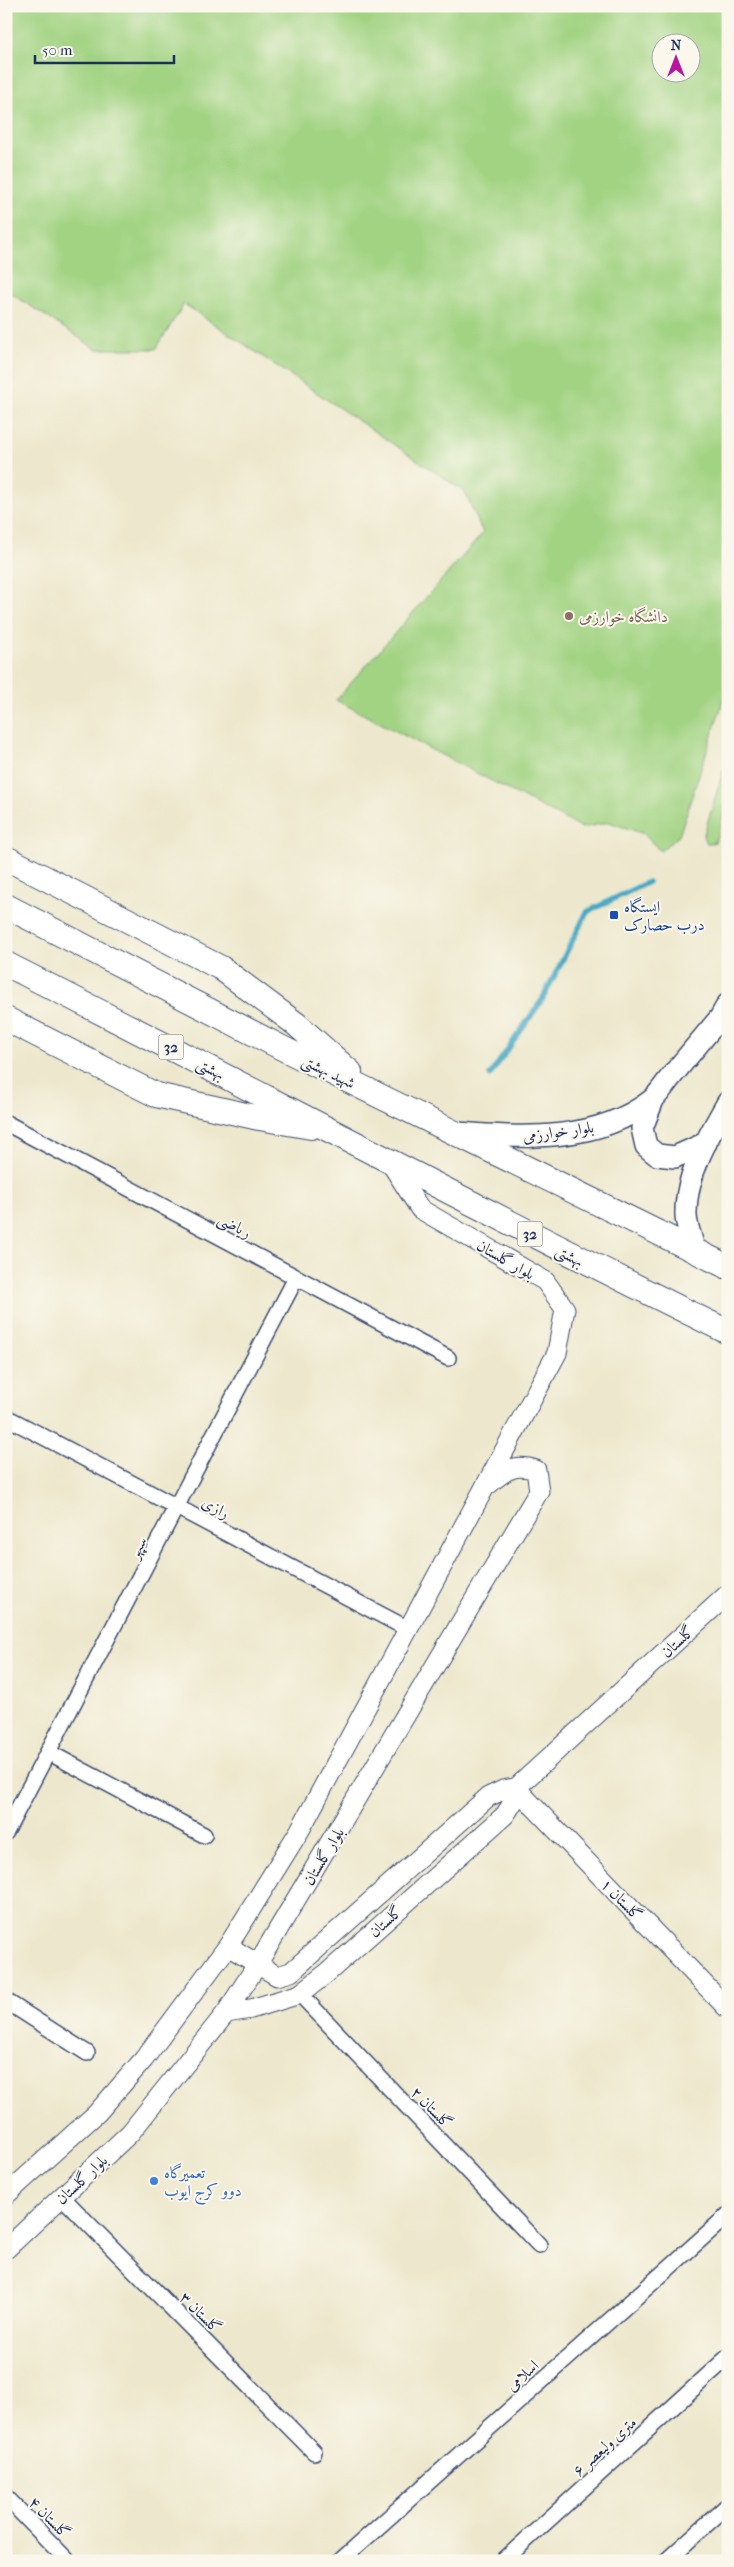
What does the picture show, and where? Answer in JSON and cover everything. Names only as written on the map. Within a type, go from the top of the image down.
[{"type":"main road","points":[[6,858],[221,968],[296,1024],[374,1092],[728,1266]]},
{"type":"main road","name":"شهید بهشتی","points":[[6,906],[284,1049],[374,1092]]},
{"type":"main road","name":"بهشتى","points":[[6,964],[335,1131]]},
{"type":"main road","name":"بلوار خوارزمی","points":[[456,1133],[518,1137],[589,1130],[623,1117],[653,1100],[720,1018],[728,1004]]},
{"type":"main road","points":[[6,1019],[156,1095],[259,1118],[335,1131]]},
{"type":"main road","points":[[653,1100],[642,1128],[646,1146],[657,1156],[675,1157],[706,1143]]},
{"type":"main road","points":[[694,1249],[686,1215],[691,1178],[706,1143],[725,1114]]},
{"type":"main road","name":"بهشتی","points":[[335,1131],[555,1247],[728,1332]]},
{"type":"street","name":"ریاضی","points":[[6,1123],[448,1358]]},
{"type":"street","name":"بلوار گلستان","points":[[6,2195],[97,2113],[144,2059],[228,1946],[300,1830],[557,1353],[566,1309],[545,1281],[420,1209],[387,1158]]},
{"type":"street","name":"سپهر","points":[[6,1832],[296,1278]]},
{"type":"street","name":"رازی","points":[[6,1417],[178,1506],[408,1629]]},
{"type":"street","name":"بلوار گلستان","points":[[6,2249],[130,2133],[226,2013],[258,1966],[540,1491],[536,1470],[523,1466],[506,1469],[482,1490]]},
{"type":"street","name":"گلستان","points":[[226,2013],[251,2009],[300,1994],[334,1966],[504,1815],[512,1804],[516,1788],[728,1594]]},
{"type":"street","points":[[48,1752],[204,1835]]},
{"type":"street","name":"گلستان","points":[[228,1946],[258,1966],[278,1976],[291,1972],[488,1797],[502,1790],[516,1788]]},
{"type":"street","name":"گلستان ۱","points":[[516,1788],[728,2009]]},
{"type":"street","name":"گلستان ۲","points":[[300,1994],[539,2245]]},
{"type":"street","points":[[6,2001],[87,2053]]},
{"type":"street","name":"گلستان ۳","points":[[62,2197],[314,2452]]},
{"type":"street","name":"اسلامی","points":[[340,2561],[728,2215]]},
{"type":"street","name":"۶ متری ولیعصر","points":[[503,2561],[728,2357]]},
{"type":"street","name":"گلستان ۴","points":[[6,2497],[68,2561]]},
{"type":"street","points":[[666,2561],[728,2505]]},
{"type":"green space","name":"دانشگاه خوارزمی","points":[[6,6],[728,6],[728,686],[679,836],[660,851],[644,834],[609,822],[582,828],[336,700],[483,533],[465,492],[184,304],[156,349],[96,349],[6,290]]},
{"type":"green space","points":[[728,755],[728,800],[715,842],[708,844],[703,837]]},
{"type":"waterway","points":[[490,1075],[542,1000],[587,912],[648,882]]},
{"type":"place","name":"دانشگاه خوارزمی","points":[[569,616]]},
{"type":"place","name":"ایستگاه درب حصارک","points":[[614,915]]},
{"type":"place","name":"تعمیرگاه دوو کرج ایوب","points":[[154,2181]]}]
